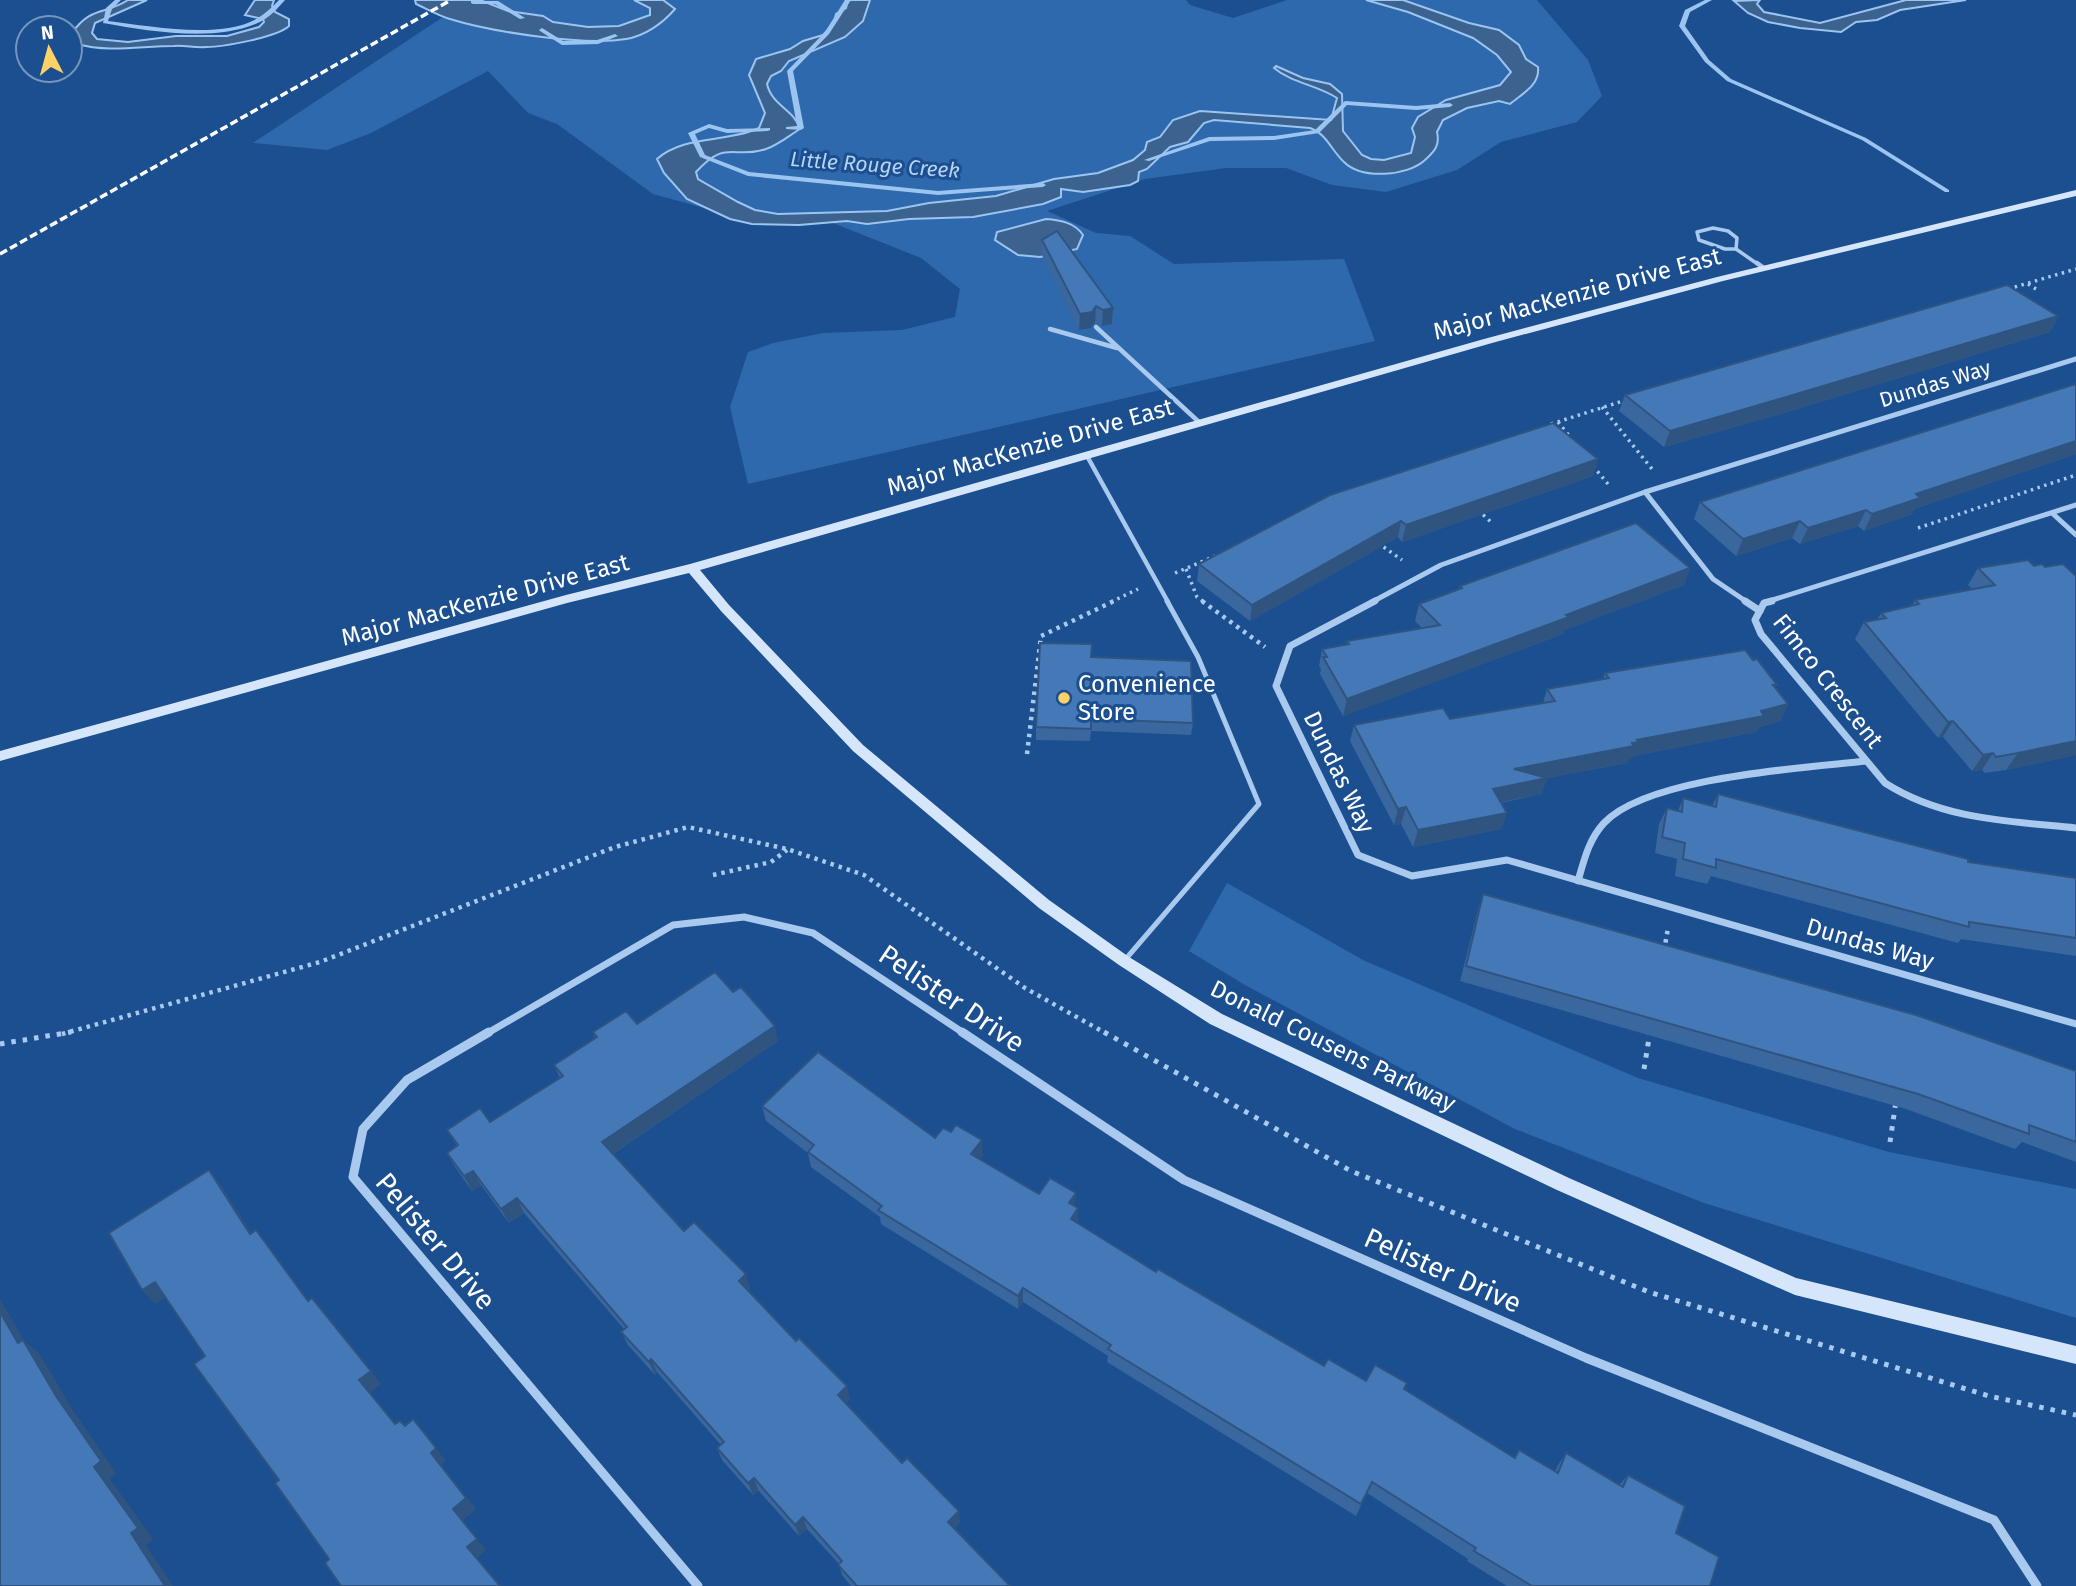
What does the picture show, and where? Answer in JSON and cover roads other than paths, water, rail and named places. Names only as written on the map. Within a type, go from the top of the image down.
[{"type":"main road","name":"Major MacKenzie Drive East","points":[[0,756],[566,599],[692,568],[1488,341],[1764,268],[2076,192]]},
{"type":"main road","name":"Donald Cousens Parkway","points":[[692,568],[725,608],[858,748],[1044,904],[1124,961],[1216,1019],[1563,1184],[1795,1286],[2076,1355]]},
{"type":"street","name":"Dundas Way","points":[[2076,359],[1665,485],[1441,565],[1290,646],[1276,686],[1358,855],[1412,876],[1507,860],[2076,1024]]},
{"type":"street","points":[[1645,492],[1713,579],[1759,611]]},
{"type":"street","name":"Fimco Crescent","points":[[2076,505],[1764,603],[1755,620],[1761,634],[1866,761],[1885,783],[1900,794],[1944,812],[2076,828]]},
{"type":"street","points":[[2052,513],[2076,535]]},
{"type":"street","points":[[1578,880],[1588,844],[1604,822],[1619,811],[1671,789],[1711,779],[1866,761]]},
{"type":"street","name":"Pelister Drive","points":[[698,1586],[353,1177],[363,1129],[407,1080],[673,925],[744,917],[813,933],[1184,1180],[1586,1358],[1994,1520],[2037,1586]]},
{"type":"lane","points":[[1736,249],[1737,239],[1731,233],[1716,228],[1697,232],[1699,240],[1725,249],[1736,249],[1764,268]]},
{"type":"lane","points":[[1096,327],[1200,423]]},
{"type":"lane","points":[[1050,329],[1120,349]]},
{"type":"lane","points":[[1087,456],[1198,657],[1259,804],[1124,961]]},
{"type":"waterway","name":"Little Rouge Creek","points":[[118,0],[109,8],[105,22],[182,31],[239,27],[257,21],[282,0]]},
{"type":"waterway","name":"Little Rouge Creek","points":[[788,128],[801,128],[790,71],[827,33],[848,0]]},
{"type":"waterway","points":[[1709,0],[1687,11],[1682,26],[1707,61],[1729,80],[1864,139],[1947,191]]},
{"type":"waterway","name":"Little Rouge Creek","points":[[473,2],[496,2],[522,18]]},
{"type":"waterway","name":"Little Rouge Creek","points":[[542,30],[562,43],[598,42],[615,36]]},
{"type":"waterway","name":"Little Rouge Creek","points":[[1147,160],[1209,139],[1274,138],[1317,132],[1345,103],[1416,108],[1450,105]]},
{"type":"waterway","name":"Little Rouge Creek","points":[[768,129],[727,131],[709,126],[691,133],[702,156],[748,174],[938,193],[1043,185]]},
{"type":"railway","points":[[0,254],[451,0]]},
{"type":"place","name":"Convenience Store","points":[[1064,698]]}]
